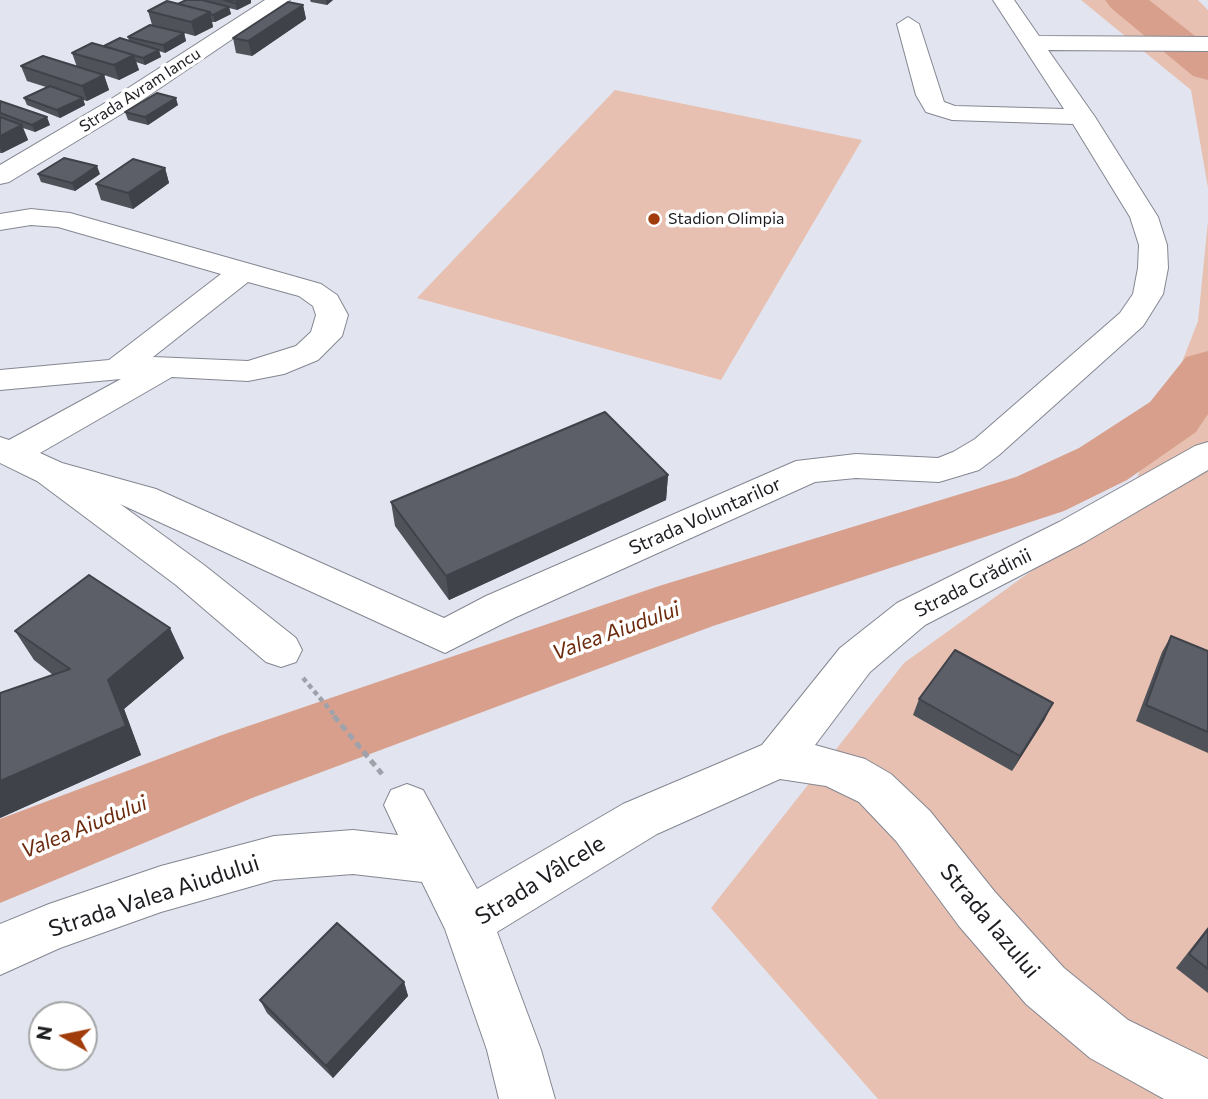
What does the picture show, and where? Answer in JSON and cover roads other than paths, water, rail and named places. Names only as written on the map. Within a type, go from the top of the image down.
[{"type":"street","name":"Strada Avram Iancu","points":[[0,176],[114,108],[279,0]]},
{"type":"street","name":"Strada Voluntarilor","points":[[50,472],[143,498],[445,636],[500,607],[808,470],[856,466],[939,470],[966,461],[1007,430],[1132,319],[1147,294],[1153,268],[1153,245],[1139,208],[1083,117],[1004,0]]},
{"type":"street","points":[[908,24],[928,95],[935,107],[952,113],[1083,117]]},
{"type":"street","points":[[1032,43],[1208,44]]},
{"type":"street","points":[[0,222],[32,216],[60,219],[310,290],[326,301],[332,315],[326,336],[307,353],[272,367],[248,371],[168,367],[118,369],[0,380]]},
{"type":"street","points":[[118,369],[243,271]]},
{"type":"street","points":[[6,452],[168,367]]},
{"type":"street","points":[[6,452],[50,472],[190,575],[281,650]]},
{"type":"street","name":"Strada Grădinii","points":[[778,760],[855,660],[911,614],[1072,532],[1208,454]]},
{"type":"street","name":"Strada Vâlcele","points":[[527,1099],[514,1050],[468,922],[640,819],[778,760]]},
{"type":"street","name":"Strada Iazului","points":[[778,760],[825,766],[849,773],[875,788],[913,826],[977,909],[1045,985],[1109,1039],[1187,1082],[1208,1087]]},
{"type":"street","points":[[407,805],[468,922]]},
{"type":"street","name":"Strada Valea Aiudului","points":[[0,950],[49,928],[161,889],[274,858],[353,852],[437,862]]},
{"type":"waterway","name":"Valea Aiudului","points":[[1125,0],[1208,67]]},
{"type":"waterway","name":"Valea Aiudului","points":[[0,861],[222,772],[686,606],[1040,494],[1103,464],[1173,417],[1208,370]]},
{"type":"place","name":"Stadion Olimpia","points":[[654,219]]}]
